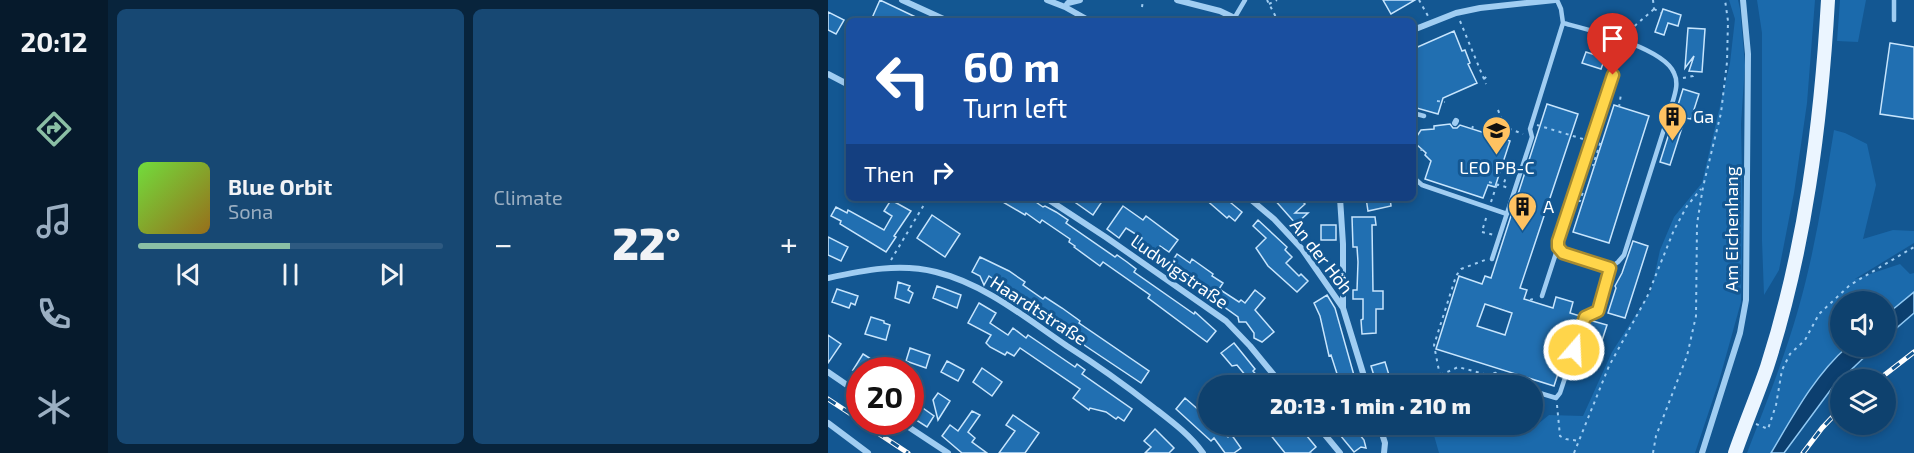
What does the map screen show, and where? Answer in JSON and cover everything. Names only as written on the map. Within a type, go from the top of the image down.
[{"type":"main road","points":[[1735,453],[1772,349],[1801,233],[1818,130],[1828,0]]},
{"type":"street","points":[[902,0],[941,18]]},
{"type":"street","points":[[1047,0],[1085,18]]},
{"type":"street","points":[[1065,7],[1068,3],[1080,0]]},
{"type":"street","points":[[1177,0],[1235,18]]},
{"type":"street","points":[[1477,0],[1480,8]]},
{"type":"street","points":[[1416,29],[1456,13],[1480,8],[1556,0]]},
{"type":"street","name":"Am Eichenhang","points":[[1702,453],[1740,333],[1746,300],[1748,54],[1743,0]]},
{"type":"street","points":[[828,74],[846,83]]},
{"type":"street","name":"Ludwigstraße","points":[[1051,201],[1226,321],[1274,375]]},
{"type":"street","name":"An der Höh","points":[[1253,201],[1274,219],[1302,249],[1343,308]]},
{"type":"street","points":[[1340,201],[1343,308],[1364,375]]},
{"type":"street","name":"Haardtstraße","points":[[828,278],[886,267],[937,272],[966,282],[1003,302],[1116,378],[1176,424],[1203,453]]},
{"type":"street","points":[[828,372],[846,384]]},
{"type":"street","points":[[828,423],[865,452]]},
{"type":"street","points":[[921,435],[948,453]]},
{"type":"street","points":[[1325,435],[1340,453]]},
{"type":"street","points":[[1382,435],[1385,443],[1384,453]]},
{"type":"lane","points":[[1238,18],[1245,0]]},
{"type":"lane","points":[[1492,259],[1532,137],[1530,129],[1563,23],[1561,9],[1556,0]]},
{"type":"lane","points":[[1894,0],[1894,20]]},
{"type":"lane","points":[[1543,394],[1556,398],[1560,393],[1585,317],[1598,311],[1610,268],[1624,255],[1672,104],[1677,80],[1674,71],[1662,58],[1644,49],[1563,23]]},
{"type":"lane","points":[[1542,296],[1616,62],[1611,38]]},
{"type":"lane","points":[[1416,114],[1424,116]]},
{"type":"lane","points":[[1416,180],[1422,185],[1507,214]]},
{"type":"lane","points":[[1558,247],[1563,253],[1610,268]]},
{"type":"path","points":[[1142,7],[1143,0]]},
{"type":"path","points":[[1267,0],[1276,18]]},
{"type":"path","points":[[1269,4],[1277,0]]},
{"type":"path","points":[[1419,0],[1431,22]]},
{"type":"path","points":[[1653,0],[1654,9]]},
{"type":"path","points":[[1653,453],[1656,436],[1687,356],[1696,316],[1697,224],[1720,113],[1727,62],[1728,21],[1725,0]]},
{"type":"path","points":[[1654,9],[1661,13]]},
{"type":"path","points":[[1629,31],[1654,9]]},
{"type":"path","points":[[1462,27],[1486,84]]},
{"type":"path","points":[[1677,80],[1693,76],[1694,72]]},
{"type":"path","points":[[1484,79],[1489,74]]},
{"type":"path","points":[[1620,107],[1621,94]]},
{"type":"path","points":[[1437,101],[1445,102]]},
{"type":"path","points":[[1498,110],[1505,127],[1532,137]]},
{"type":"path","points":[[1532,123],[1590,142]]},
{"type":"path","points":[[1594,166],[1600,141]]},
{"type":"path","points":[[1416,149],[1423,150]]},
{"type":"path","points":[[1503,163],[1510,165],[1503,186]]},
{"type":"path","points":[[1489,182],[1514,190]]},
{"type":"path","points":[[1574,453],[1609,366],[1647,297],[1674,231],[1687,206],[1703,187]]},
{"type":"path","points":[[1580,201],[1583,192],[1586,192]]},
{"type":"path","points":[[886,267],[926,201]]},
{"type":"path","points":[[1482,232],[1499,237]]},
{"type":"path","points":[[1769,426],[1776,405],[1782,370],[1790,354],[1805,340],[1819,314],[1850,285],[1914,247]]},
{"type":"path","points":[[1440,375],[1434,345],[1449,293],[1455,276],[1461,269],[1477,263]]},
{"type":"path","points":[[1442,375],[1458,367],[1485,374]]},
{"type":"path","points":[[1556,398],[1560,436],[1579,441]]},
{"type":"shaded area","points":[[1729,0],[1738,0],[1745,65],[1741,124],[1743,224],[1741,302],[1719,381],[1695,453],[1439,453],[1434,435],[1543,435],[1543,420],[1549,415],[1583,416],[1612,352],[1651,291],[1660,250],[1674,217],[1702,183],[1730,63],[1735,19]]},
{"type":"shaded area","points":[[1757,0],[1815,0],[1807,103],[1794,193],[1779,270],[1764,295],[1762,33]]},
{"type":"shaded area","points":[[1840,0],[1866,0],[1858,42],[1837,41]]},
{"type":"shaded area","points":[[1834,130],[1867,144],[1876,185],[1863,239],[1893,230],[1914,231],[1914,243],[1855,279],[1900,264],[1910,274],[1914,273],[1914,292],[1896,307],[1896,291],[1830,291],[1830,357],[1836,357],[1815,384],[1771,453],[1747,453],[1793,328],[1819,221]]},
{"type":"shaded area","points":[[1914,292],[1914,313],[1896,328],[1896,307]]},
{"type":"shaded area","points":[[1865,357],[1852,369],[1830,369],[1830,391],[1784,453],[1771,453],[1796,411],[1835,358]]},
{"type":"building","points":[[880,0],[918,18],[872,18]]},
{"type":"building","points":[[1383,0],[1415,0],[1391,14]]},
{"type":"building","points":[[1663,9],[1681,15],[1678,26],[1668,23],[1664,35],[1655,32]]},
{"type":"building","points":[[828,12],[844,20],[836,34],[828,30]]},
{"type":"building","points":[[1688,28],[1705,29],[1702,72],[1689,71],[1694,56],[1685,68]]},
{"type":"building","points":[[1454,31],[1462,51],[1465,50],[1470,63],[1468,64],[1477,83],[1443,98],[1438,114],[1416,108],[1416,48]]},
{"type":"building","points":[[1890,43],[1914,47],[1914,119],[1880,114]]},
{"type":"building","points":[[1586,52],[1605,58],[1601,69],[1582,63]]},
{"type":"building","name":"Ga","points":[[1683,89],[1699,94],[1691,119],[1685,118],[1670,165],[1660,162]]},
{"type":"building","points":[[1547,104],[1578,114],[1520,288],[1527,290],[1524,299],[1553,308],[1556,297],[1573,302],[1570,313],[1580,316],[1554,386],[1543,383],[1543,375],[1519,375],[1436,349],[1459,276],[1482,284],[1485,276],[1491,278]],"holes":[[[1485,304],[1512,313],[1505,335],[1477,326]]]},
{"type":"building","points":[[1614,105],[1649,116],[1609,243],[1573,232]]},
{"type":"building","points":[[1450,124],[1453,128],[1460,125],[1510,141],[1495,187],[1488,185],[1483,198],[1425,179],[1431,161],[1416,144],[1417,136],[1421,130]]},
{"type":"building","points":[[890,201],[893,201],[911,211],[886,252],[831,216],[836,207],[847,213],[848,210],[884,230],[892,216],[884,211]]},
{"type":"building","points":[[1001,201],[1034,201],[1056,212],[1068,220],[1066,223],[1115,257],[1117,255],[1127,262],[1136,269],[1134,272],[1194,314],[1195,312],[1216,331],[1207,342],[1148,298],[1150,295],[1103,262],[1100,266],[1074,247],[1069,242],[1070,239],[1042,220],[1040,223],[1026,213],[1025,215]]},
{"type":"building","points":[[1073,201],[1098,201],[1101,203],[1093,215]]},
{"type":"building","points":[[1207,201],[1229,201],[1242,212],[1235,221],[1229,216],[1227,218]]},
{"type":"building","points":[[1276,201],[1302,201],[1305,204],[1295,213],[1308,213],[1296,224]]},
{"type":"building","points":[[1366,201],[1390,201],[1391,206],[1368,211]]},
{"type":"building","points":[[1123,206],[1143,220],[1146,216],[1178,240],[1169,252],[1160,246],[1151,259],[1135,248],[1142,238],[1126,228],[1119,238],[1107,229]]},
{"type":"building","points":[[932,215],[960,234],[945,257],[917,238]]},
{"type":"building","points":[[1352,217],[1375,217],[1376,225],[1372,225],[1373,291],[1383,291],[1383,309],[1376,309],[1376,333],[1362,334],[1363,299],[1353,299],[1353,290],[1357,290],[1358,262],[1357,247],[1353,247]]},
{"type":"building","points":[[1258,220],[1287,247],[1285,250],[1292,257],[1286,263],[1299,276],[1301,274],[1308,281],[1297,292],[1268,266],[1256,248],[1266,238],[1253,226]]},
{"type":"building","points":[[1321,225],[1336,225],[1336,240],[1321,240]]},
{"type":"building","points":[[828,237],[848,247],[841,261],[828,255]]},
{"type":"building","points":[[1633,241],[1648,246],[1625,318],[1608,313],[1615,286]]},
{"type":"building","points":[[1177,254],[1190,263],[1192,259],[1213,274],[1212,276],[1223,283],[1219,289],[1239,302],[1241,300],[1245,303],[1255,290],[1265,298],[1255,310],[1274,332],[1262,342],[1254,338],[1254,333],[1246,322],[1239,322],[1238,317],[1170,268]]},
{"type":"building","points":[[980,257],[1009,271],[1025,282],[1023,285],[1043,299],[1045,297],[1062,308],[1080,321],[1079,323],[1149,371],[1141,383],[1039,315],[1023,303],[1025,301],[989,276],[984,285],[980,276],[972,272]]},
{"type":"building","points":[[898,282],[910,286],[908,290],[913,293],[909,303],[895,298]]},
{"type":"building","points":[[937,286],[961,295],[957,308],[933,298]]},
{"type":"building","points":[[837,289],[858,296],[855,305],[851,303],[849,308],[832,302]]},
{"type":"building","points":[[1327,295],[1335,308],[1354,375],[1337,375],[1331,355],[1329,356],[1320,316],[1314,303]]},
{"type":"building","points":[[979,303],[996,313],[990,323],[1008,335],[1013,328],[1026,338],[1028,335],[1075,367],[1077,364],[1085,370],[1082,374],[1132,409],[1124,421],[1106,412],[1090,408],[1089,410],[1073,398],[1080,389],[1020,348],[1014,356],[1007,352],[1005,355],[990,347],[986,343],[991,335],[968,323]]},
{"type":"building","points":[[871,317],[890,325],[886,340],[865,334]]},
{"type":"building","points":[[1589,320],[1607,325],[1595,362],[1577,356]]},
{"type":"building","points":[[828,335],[841,344],[828,363]]},
{"type":"building","points":[[1234,343],[1255,369],[1253,371],[1256,375],[1245,375],[1237,365],[1232,366],[1221,353]]},
{"type":"building","points":[[910,348],[930,355],[926,368],[924,367],[924,357],[907,357]]},
{"type":"building","points":[[947,361],[964,370],[958,381],[941,372]]},
{"type":"building","points":[[1385,362],[1389,375],[1374,375],[1371,366]]},
{"type":"building","points":[[982,368],[1002,382],[992,396],[973,382]]},
{"type":"building","points":[[938,393],[950,401],[938,420],[933,400]]},
{"type":"building","points":[[1185,398],[1198,409],[1198,429],[1176,409]]},
{"type":"building","points":[[924,409],[934,416],[927,427],[924,425]]},
{"type":"building","points":[[972,411],[980,415],[968,432],[975,438],[972,442],[987,453],[962,453],[942,436],[950,425],[958,431]]},
{"type":"building","points":[[1013,415],[1039,433],[1025,453],[999,453],[1015,431],[1006,425]]},
{"type":"building","points":[[1155,429],[1174,448],[1169,453],[1145,453],[1151,447],[1144,441]]},
{"type":"building","points":[[1204,435],[1226,435],[1228,437],[1232,435],[1241,448],[1234,453],[1225,453],[1214,438],[1211,441]]},
{"type":"building","points":[[1271,435],[1306,435],[1316,447],[1309,453],[1285,453]]},
{"type":"building","points":[[1340,435],[1360,435],[1364,440],[1366,448],[1361,447],[1354,452]]},
{"type":"railway","points":[[1892,369],[1914,352]]},
{"type":"railway","points":[[828,399],[846,411]]},
{"type":"railway","points":[[1803,453],[1830,420]]},
{"type":"railway","points":[[881,435],[908,453]]},
{"type":"place","name":"Ga","points":[[1672,142]]},
{"type":"place","name":"LEO PB-C","points":[[1497,156]]},
{"type":"place","name":"A","points":[[1522,232]]},
{"type":"route","points":[[1574,350],[1585,317],[1598,311],[1610,268],[1563,253],[1558,247],[1558,241],[1613,75]]}]
